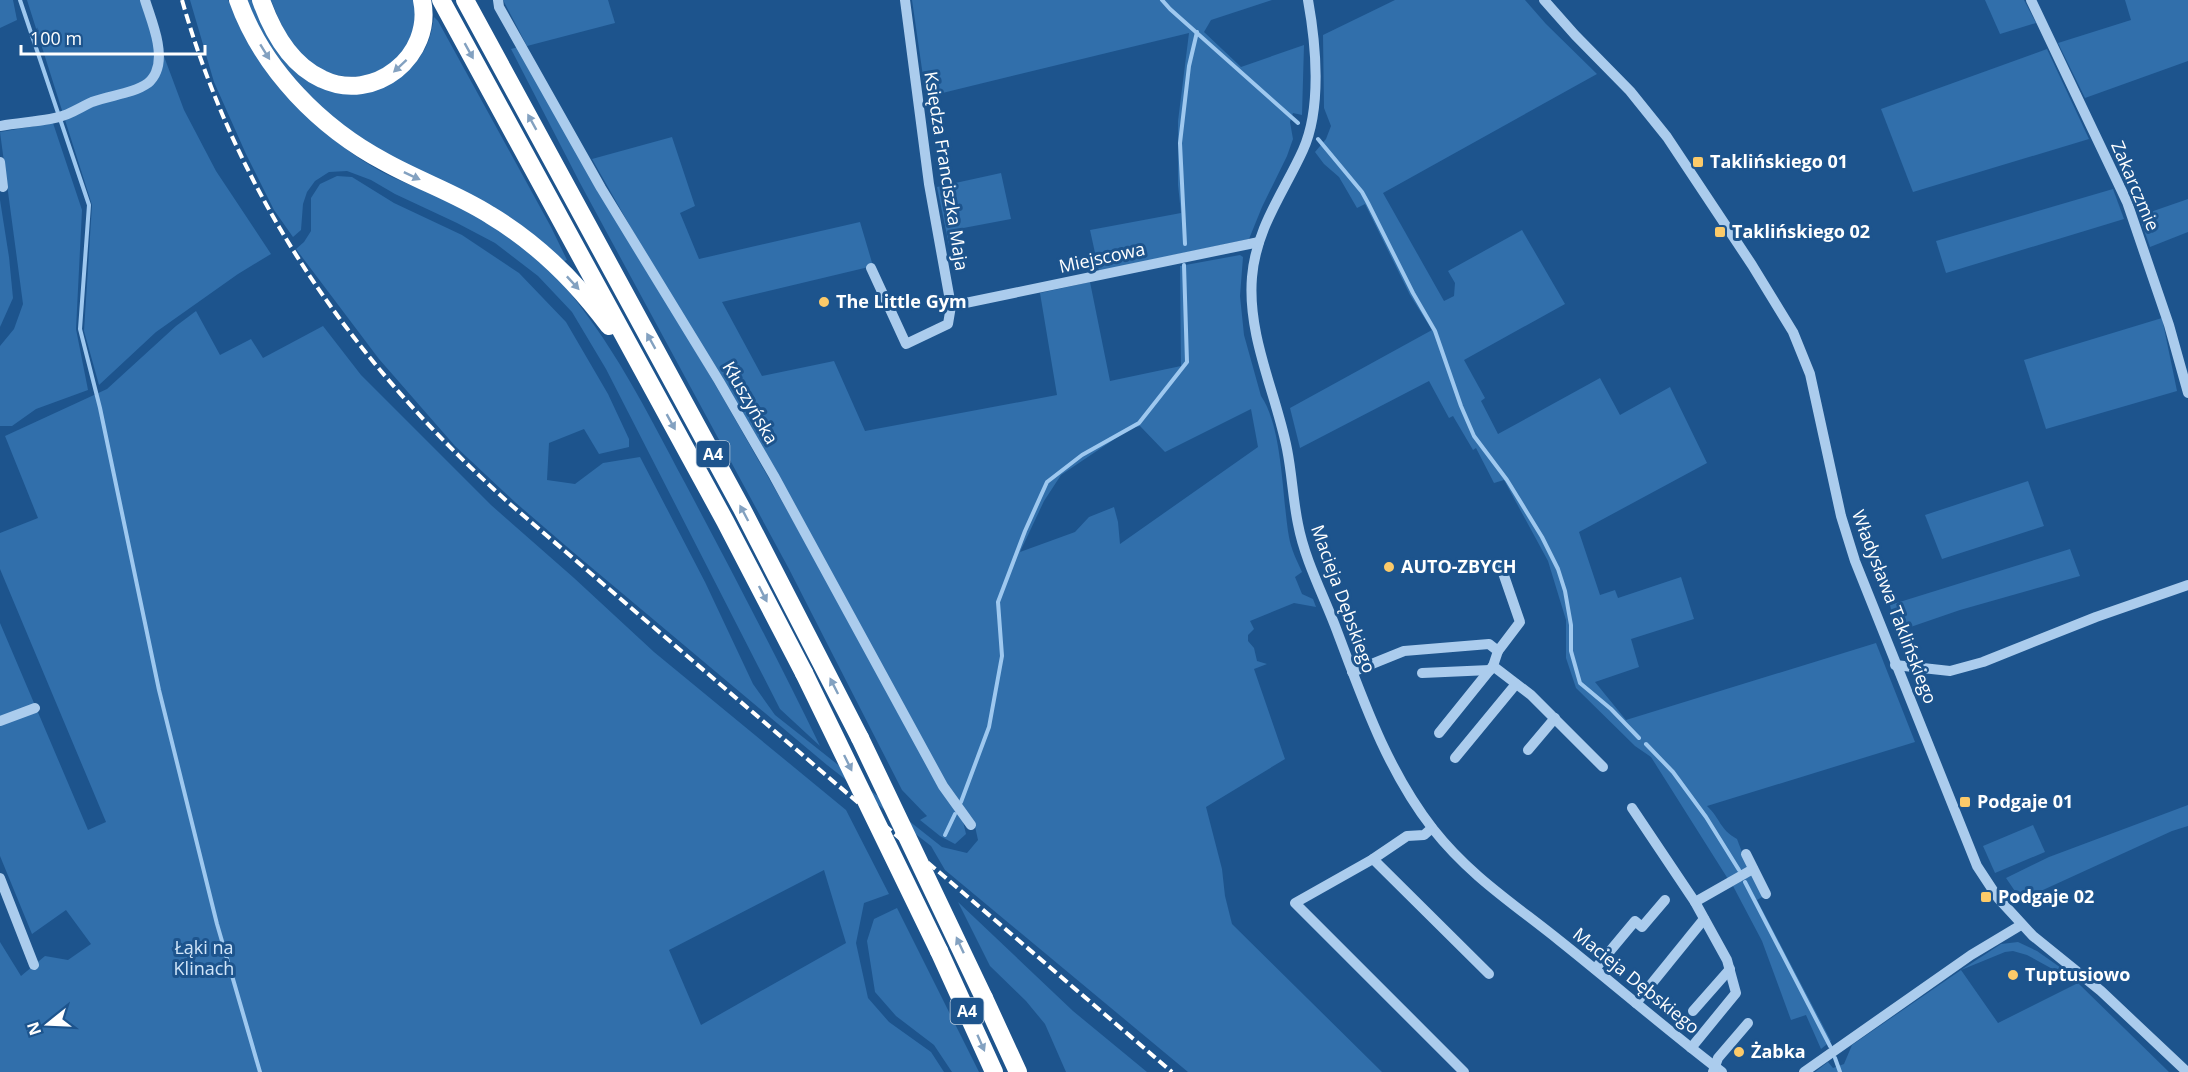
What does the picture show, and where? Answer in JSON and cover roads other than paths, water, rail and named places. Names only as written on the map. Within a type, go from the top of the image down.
[{"type":"highway","points":[[238,0],[268,57],[301,99],[319,116],[357,146],[490,215],[532,245],[573,283],[643,371]]},
{"type":"highway","points":[[261,0],[282,42],[308,71],[322,79],[347,85],[361,85],[394,73],[405,63],[420,40],[424,15],[422,0]]},
{"type":"highway","name":"A4","points":[[441,0],[725,521],[804,673],[939,951],[994,1072]]},
{"type":"highway","name":"A4","points":[[465,0],[741,507],[860,738],[1018,1072]]},
{"type":"street","points":[[0,126],[66,115],[90,103],[150,82],[156,72],[159,58],[146,0]]},
{"type":"street","name":"Kłuszyńska","points":[[498,0],[499,7],[601,188],[774,476],[943,786],[971,825]]},
{"type":"street","name":"Księdza Franciszka Maja","points":[[904,0],[928,184],[951,306]]},
{"type":"street","name":"Macieja Dębskiego","points":[[1308,0],[1314,54],[1315,84],[1312,116],[1304,149],[1272,207],[1259,242],[1252,277],[1255,330],[1281,420],[1301,539],[1382,747],[1432,828],[1478,878],[1595,969],[1716,1070]]},
{"type":"street","name":"Władysława Taklińskiego","points":[[1544,0],[1630,91],[1667,137],[1752,265],[1793,332],[1803,352],[1813,384],[1829,464],[1855,561],[1977,866],[1998,898],[2021,925],[2046,948],[2101,991],[2187,1072]]},
{"type":"street","name":"Zakarczmie","points":[[2031,0],[2127,202],[2169,325],[2188,393]]},
{"type":"street","points":[[0,162],[3,187]]},
{"type":"street","name":"Miejscowa","points":[[951,306],[1259,242]]},
{"type":"street","points":[[871,268],[906,344],[948,324],[951,306]]},
{"type":"street","points":[[1439,734],[1492,668],[1498,651],[1520,622],[1501,567]]},
{"type":"street","points":[[1895,665],[1950,671],[1983,662],[2096,617],[2188,585]]},
{"type":"street","points":[[1352,672],[1404,651],[1489,644],[1498,651]]},
{"type":"street","points":[[1422,673],[1492,668],[1516,684],[1603,767]]},
{"type":"street","points":[[1455,758],[1516,684]]},
{"type":"street","points":[[0,721],[35,708]]},
{"type":"street","points":[[1528,750],[1554,718]]},
{"type":"street","points":[[1632,808],[1704,918],[1727,960],[1736,993],[1691,1048]]},
{"type":"street","points":[[1432,828],[1424,835],[1407,836],[1373,859],[1295,903],[1464,1072]]},
{"type":"street","points":[[1746,854],[1766,894]]},
{"type":"street","points":[[1373,859],[1489,974]]},
{"type":"street","points":[[1695,902],[1754,869]]},
{"type":"street","points":[[0,878],[34,965]]},
{"type":"street","points":[[1595,969],[1635,921],[1642,927],[1665,900]]},
{"type":"street","points":[[1636,1003],[1704,918]]},
{"type":"street","points":[[1804,1072],[1971,955],[2021,925]]},
{"type":"street","points":[[1693,1011],[1730,969]]},
{"type":"street","points":[[1716,1070],[1718,1058],[1748,1023]]},
{"type":"waterway","points":[[20,0],[89,205],[80,329],[100,408],[159,690],[217,924],[260,1072]]},
{"type":"waterway","points":[[1162,0],[1298,123]]},
{"type":"waterway","points":[[1185,244],[1180,143],[1189,66],[1197,32]]},
{"type":"waterway","points":[[1318,139],[1362,192],[1413,293],[1435,331],[1474,436],[1507,480],[1542,537],[1558,569],[1565,591],[1571,625],[1571,651],[1580,683],[1611,709],[1639,738]]},
{"type":"waterway","points":[[961,802],[989,727],[1002,656],[998,602],[1025,531],[1047,482],[1082,455],[1139,423],[1187,362],[1184,265]]},
{"type":"waterway","points":[[1646,744],[1673,772],[1706,817],[1739,870]]},
{"type":"waterway","points":[[945,835],[955,814]]},
{"type":"waterway","points":[[1745,882],[1830,1046]]},
{"type":"waterway","points":[[1835,1058],[1840,1072]]},
{"type":"railway","points":[[182,0],[206,74],[236,144],[270,211],[309,275],[353,336],[401,395],[454,451],[510,504],[1172,1072]]},
{"type":"place","name":"Taklińskiego 01","points":[[1698,162]]},
{"type":"place","name":"Taklińskiego 02","points":[[1720,232]]},
{"type":"place","name":"The Little Gym","points":[[824,302]]},
{"type":"place","name":"AUTO-ZBYCH","points":[[1389,567]]},
{"type":"place","name":"Podgaje 01","points":[[1965,802]]},
{"type":"place","name":"Podgaje 02","points":[[1986,897]]},
{"type":"place","name":"Tuptusiowo","points":[[2013,975]]},
{"type":"place","name":"Żabka","points":[[1739,1052]]},
{"type":"park label","name":"Łąki na Klinach","points":[[204,958]]}]
